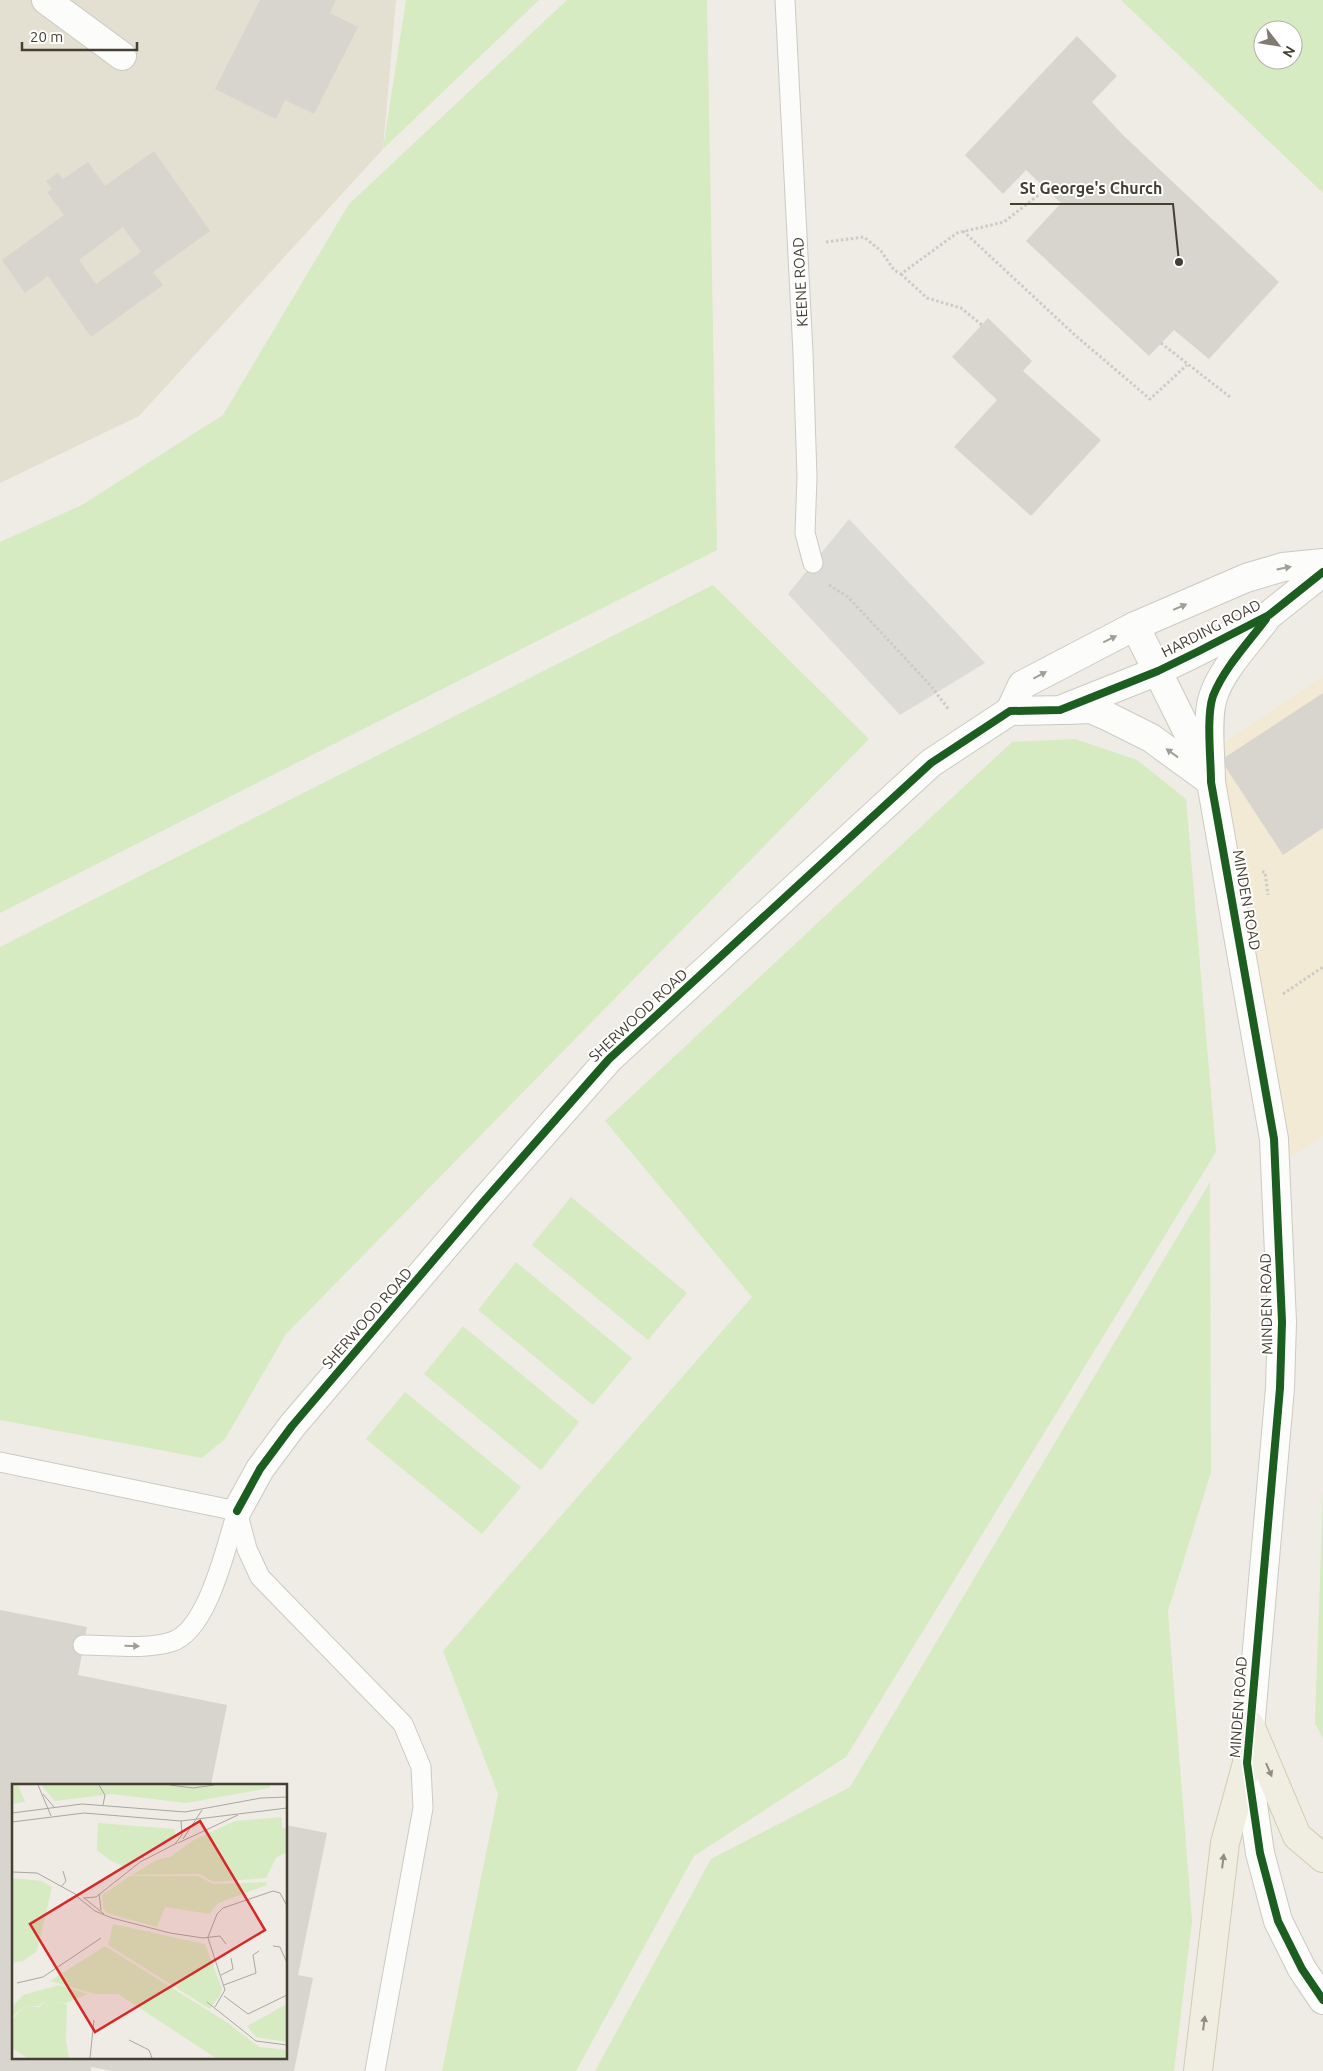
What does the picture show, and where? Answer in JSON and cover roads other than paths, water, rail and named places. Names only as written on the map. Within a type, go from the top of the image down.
[{"type":"main road","points":[[1250,1725],[1297,1836],[1323,1858]]},
{"type":"main road","points":[[1198,2071],[1225,1844],[1247,1762]]},
{"type":"street","points":[[46,0],[122,56]]},
{"type":"street","name":"HARDING ROAD","points":[[1135,626],[1246,578],[1283,567],[1323,563]]},
{"type":"street","name":"HARDING ROAD","points":[[1158,671],[1269,615],[1323,572]]},
{"type":"street","name":"MINDEN ROAD","points":[[1269,615],[1228,670],[1212,697],[1210,733],[1212,782],[1274,1139],[1282,1312],[1280,1388],[1247,1762],[1260,1853],[1278,1921],[1302,1969],[1323,2000]]},
{"type":"street","points":[[1135,626],[1022,685],[1010,710],[1091,709],[1151,738],[1212,782]]},
{"type":"street","name":"MINDEN ROAD","points":[[1135,626],[1212,782]]},
{"type":"street","points":[[1060,710],[1158,671]]},
{"type":"street","name":"SHERWOOD ROAD","points":[[238,1511],[260,1469],[292,1426],[482,1202],[609,1059],[931,763],[1010,710]]},
{"type":"lane","name":"KEENE ROAD","points":[[785,0],[807,477],[805,533],[813,562]]},
{"type":"lane","points":[[0,1462],[238,1511]]},
{"type":"lane","points":[[83,1645],[150,1646],[173,1641],[190,1632],[209,1597],[238,1511]]},
{"type":"lane","points":[[238,1511],[247,1550],[260,1577],[403,1724],[421,1767],[423,1808],[375,2071]]},
{"type":"place","name":"St George's Church","points":[[1179,262]]}]
